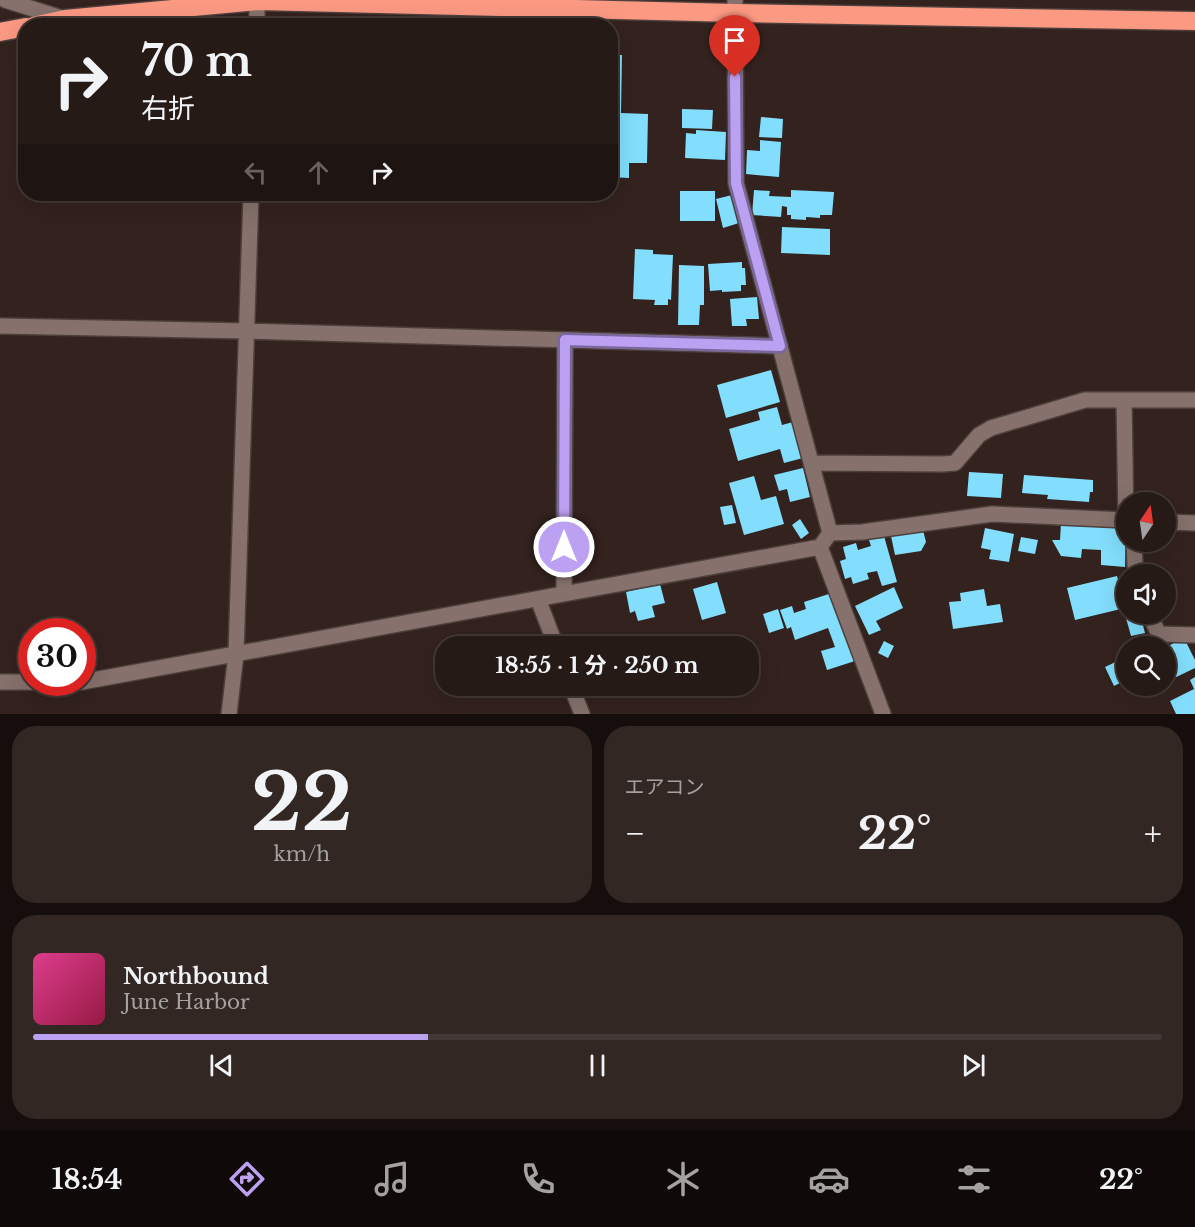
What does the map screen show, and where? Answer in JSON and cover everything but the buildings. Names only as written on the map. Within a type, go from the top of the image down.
[{"type":"highway","points":[[76,18],[257,1],[735,7],[1195,21]]},
{"type":"highway","points":[[0,32],[18,29]]},
{"type":"street","points":[[5,0],[62,18]]},
{"type":"street","points":[[257,1],[257,18]]},
{"type":"street","points":[[735,7],[736,183],[830,533]]},
{"type":"street","points":[[229,714],[236,654],[251,201]]},
{"type":"street","points":[[0,326],[780,346]]},
{"type":"street","points":[[564,594],[565,340]]},
{"type":"street","points":[[811,463],[955,463],[979,435],[991,428],[1085,400],[1195,400]]},
{"type":"street","points":[[1124,400],[1126,492]]},
{"type":"street","points":[[830,533],[862,532],[992,514],[1116,520]]},
{"type":"street","points":[[1176,522],[1195,523]]},
{"type":"street","points":[[96,679],[820,547],[830,533]]},
{"type":"street","points":[[820,547],[883,714]]},
{"type":"street","points":[[538,598],[552,636]]},
{"type":"street","points":[[1154,624],[1159,634],[1195,635]]},
{"type":"street","points":[[0,682],[18,682]]},
{"type":"street","points":[[575,696],[582,714]]},
{"type":"route","points":[[564,547],[565,340],[780,346],[736,183],[735,77]]}]
